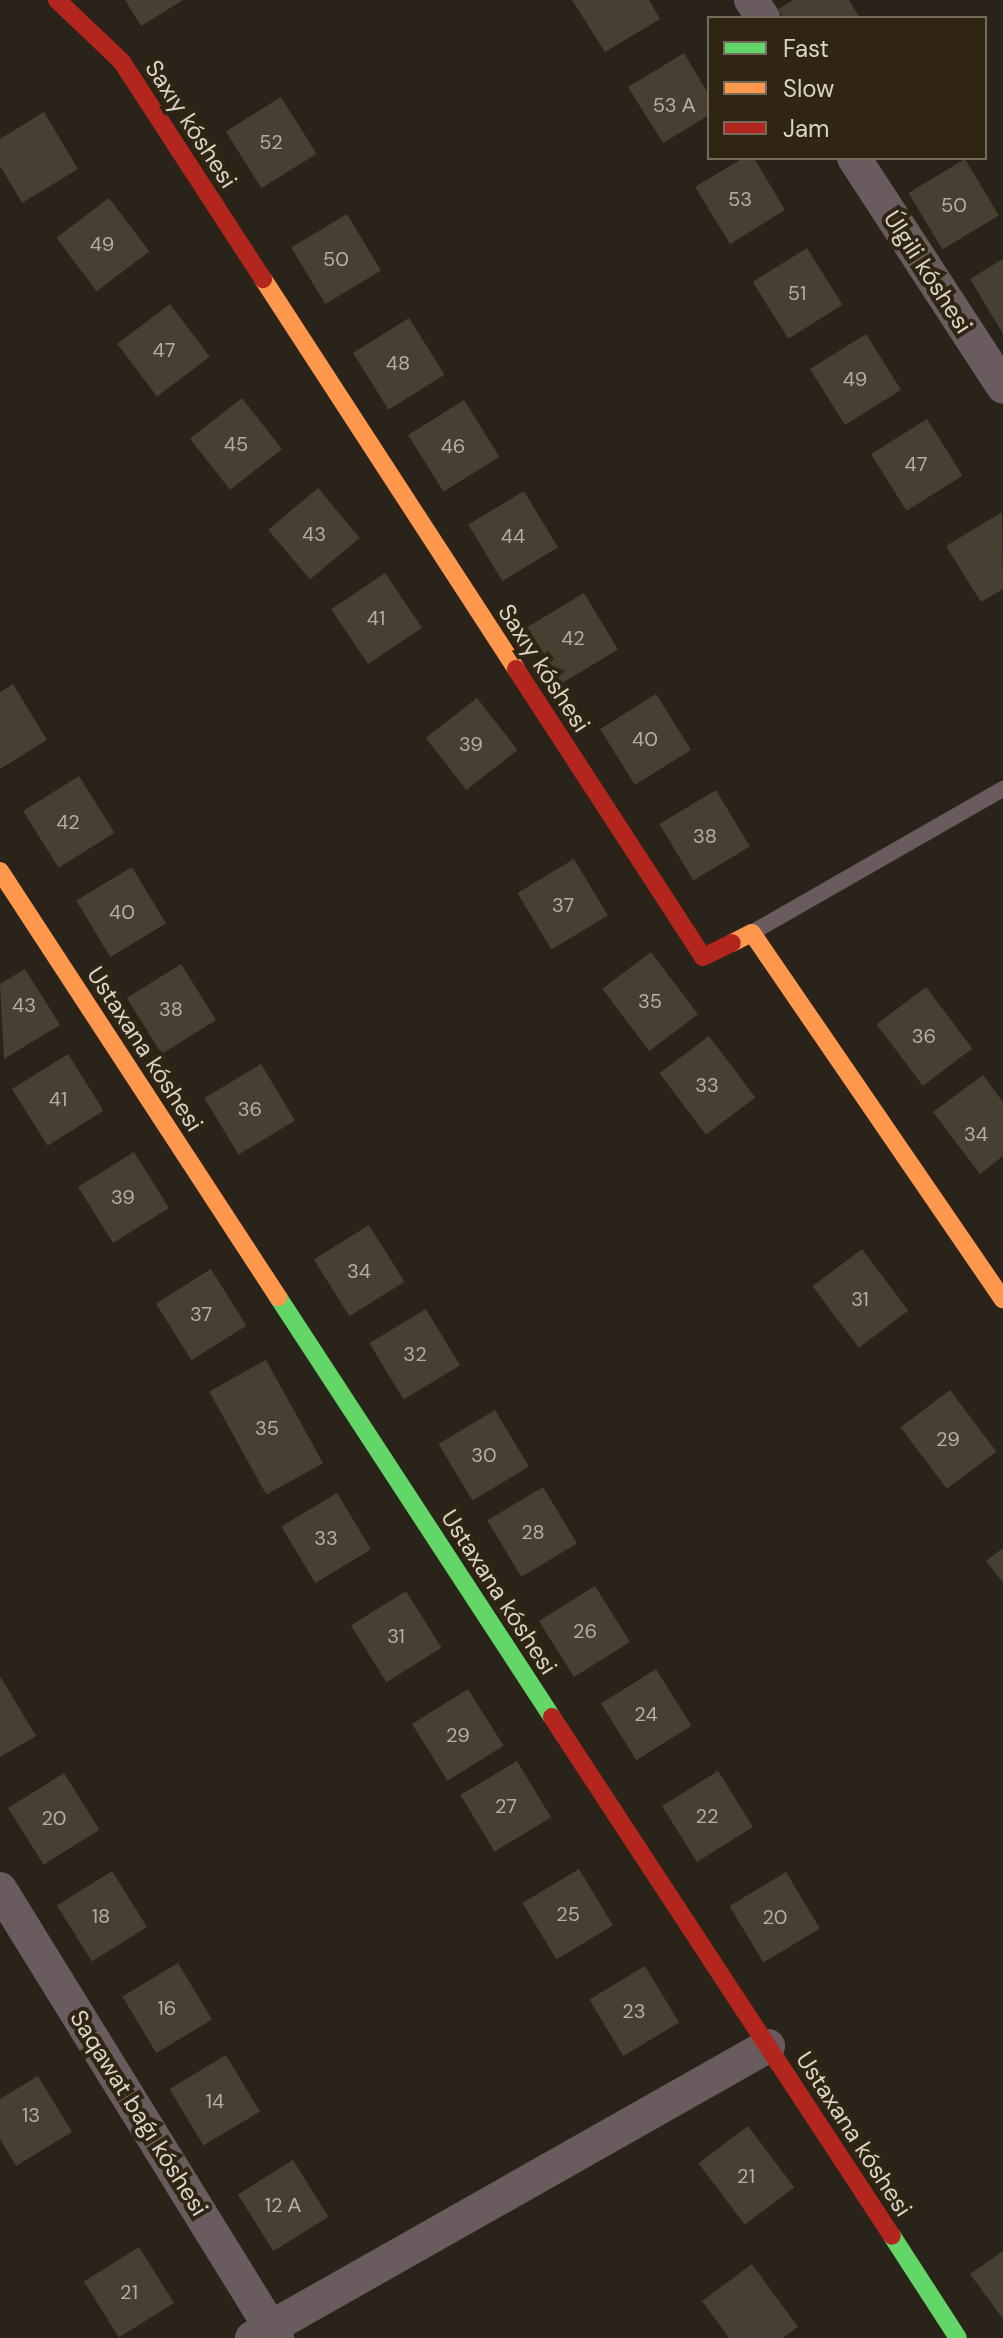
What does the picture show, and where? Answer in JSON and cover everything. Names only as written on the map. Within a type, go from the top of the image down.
[{"type":"street","name":"Saxıy kóshesi","points":[[57,0],[122,62],[703,957],[752,933]]},
{"type":"street","name":"Úlgili kóshesi","points":[[855,160],[1003,387]]},
{"type":"street","name":"Ustaxana kóshesi","points":[[0,871],[958,2338]]},
{"type":"street","points":[[752,933],[1003,1299]]},
{"type":"street","name":"Saqawat baǵı kóshesi","points":[[0,1889],[267,2334]]},
{"type":"street","points":[[267,2334],[768,2046]]},
{"type":"lane","points":[[752,933],[1003,789]]},
{"type":"building","points":[[125,0],[183,0],[141,26]]},
{"type":"building","points":[[572,0],[649,0],[660,19],[605,52]]},
{"type":"building","points":[[793,0],[849,0],[859,16],[782,16],[778,9]]},
{"type":"building","points":[[684,53],[707,92],[707,116],[663,143],[628,87]]},
{"type":"building","points":[[281,97],[317,154],[261,188],[226,131]]},
{"type":"building","points":[[44,112],[78,169],[22,203],[0,166],[0,139]]},
{"type":"building","points":[[740,160],[755,160],[785,210],[730,244],[695,187]]},
{"type":"building","points":[[966,160],[999,216],[942,250],[908,193]]},
{"type":"building","points":[[109,198],[149,252],[97,291],[56,238]]},
{"type":"building","points":[[347,214],[381,271],[325,304],[291,247]]},
{"type":"building","points":[[807,248],[843,305],[788,339],[753,282]]},
{"type":"building","points":[[1003,259],[1003,334],[970,279]]},
{"type":"building","points":[[170,304],[210,357],[157,396],[117,344]]},
{"type":"building","points":[[409,318],[445,375],[389,410],[353,353]]},
{"type":"building","points":[[866,334],[901,390],[845,425],[810,369]]},
{"type":"building","points":[[242,398],[282,449],[230,490],[190,439]]},
{"type":"building","points":[[464,400],[500,457],[444,492],[408,435]]},
{"type":"building","points":[[927,419],[963,476],[907,511],[871,454]]},
{"type":"building","points":[[318,488],[360,538],[310,580],[268,530]]},
{"type":"building","points":[[524,491],[558,548],[502,581],[468,524]]},
{"type":"building","points":[[1002,512],[1003,589],[981,602],[946,546]]},
{"type":"building","points":[[385,573],[422,628],[368,664],[331,609]]},
{"type":"building","points":[[584,593],[618,650],[561,684],[527,627]]},
{"type":"building","points":[[13,684],[47,740],[0,769],[0,692]]},
{"type":"building","points":[[656,694],[691,750],[635,785],[600,729]]},
{"type":"building","points":[[477,698],[518,750],[466,790],[426,738]]},
{"type":"building","points":[[79,776],[115,833],[59,868],[23,811]]},
{"type":"building","points":[[716,790],[750,847],[693,881],[659,824]]},
{"type":"building","points":[[574,859],[608,916],[551,950],[517,893]]},
{"type":"building","points":[[132,867],[166,924],[110,957],[76,900]]},
{"type":"building","points":[[651,952],[698,1014],[649,1051],[602,989]]},
{"type":"building","points":[[181,964],[216,1020],[162,1054],[127,998]]},
{"type":"building","points":[[25,969],[60,1025],[4,1059],[0,984]]},
{"type":"building","points":[[926,987],[972,1048],[923,1086],[876,1024]]},
{"type":"building","points":[[709,1036],[755,1097],[706,1135],[659,1073]]},
{"type":"building","points":[[68,1054],[104,1111],[48,1146],[12,1089]]},
{"type":"building","points":[[261,1064],[295,1121],[238,1155],[204,1098]]},
{"type":"building","points":[[983,1075],[1003,1102],[1003,1156],[980,1174],[933,1112]]},
{"type":"building","points":[[134,1152],[169,1208],[113,1243],[78,1187]]},
{"type":"building","points":[[369,1225],[405,1282],[349,1316],[314,1259]]},
{"type":"building","points":[[862,1249],[908,1310],[859,1348],[812,1286]]},
{"type":"building","points":[[211,1269],[247,1326],[191,1360],[156,1303]]},
{"type":"building","points":[[426,1309],[460,1366],[403,1400],[369,1343]]},
{"type":"building","points":[[266,1360],[323,1463],[266,1495],[209,1392]]},
{"type":"building","points":[[950,1390],[996,1451],[947,1489],[900,1427]]},
{"type":"building","points":[[495,1410],[529,1467],[472,1501],[438,1444]]},
{"type":"building","points":[[543,1487],[577,1544],[521,1577],[487,1520]]},
{"type":"building","points":[[337,1493],[371,1550],[315,1583],[281,1526]]},
{"type":"building","points":[[1003,1548],[1003,1583],[986,1561]]},
{"type":"building","points":[[595,1586],[630,1642],[574,1677],[539,1621]]},
{"type":"building","points":[[406,1591],[442,1648],[386,1682],[351,1625]]},
{"type":"building","points":[[656,1669],[692,1726],[636,1760],[601,1703]]},
{"type":"building","points":[[0,1676],[36,1736],[0,1757]]},
{"type":"building","points":[[468,1689],[504,1746],[448,1781],[412,1724]]},
{"type":"building","points":[[517,1761],[551,1818],[494,1852],[460,1795]]},
{"type":"building","points":[[718,1771],[753,1827],[697,1862],[662,1806]]},
{"type":"building","points":[[64,1773],[100,1830],[44,1865],[8,1808]]},
{"type":"building","points":[[579,1869],[613,1926],[556,1960],[522,1903]]},
{"type":"building","points":[[112,1871],[147,1927],[92,1961],[57,1905]]},
{"type":"building","points":[[786,1872],[820,1929],[763,1963],[729,1906]]},
{"type":"building","points":[[178,1963],[212,2020],[156,2053],[122,1996]]},
{"type":"building","points":[[645,1966],[679,2023],[623,2056],[589,1999]]},
{"type":"building","points":[[226,2055],[260,2112],[203,2146],[169,2089]]},
{"type":"building","points":[[38,2076],[72,2132],[16,2166],[0,2139],[0,2099]]},
{"type":"building","points":[[748,2126],[794,2187],[745,2225],[698,2163]]},
{"type":"building","points":[[293,2160],[329,2217],[273,2251],[238,2194]]},
{"type":"building","points":[[139,2247],[174,2303],[119,2337],[84,2281]]},
{"type":"building","points":[[1003,2251],[1003,2319],[970,2274]]},
{"type":"building","points":[[752,2264],[798,2327],[783,2338],[729,2338],[702,2301]]},
{"type":"traffic: fast","points":[[278,1297],[552,1717]]},
{"type":"traffic: fast","points":[[892,2236],[958,2338]]},
{"type":"traffic: slow","points":[[263,279],[516,669]]},
{"type":"traffic: slow","points":[[0,871],[278,1297]]},
{"type":"traffic: slow","points":[[732,943],[752,933],[1003,1299]]},
{"type":"traffic: jam","points":[[57,0],[122,62],[263,279]]},
{"type":"traffic: jam","points":[[516,669],[703,957],[732,943]]},
{"type":"traffic: jam","points":[[552,1717],[892,2236]]}]
